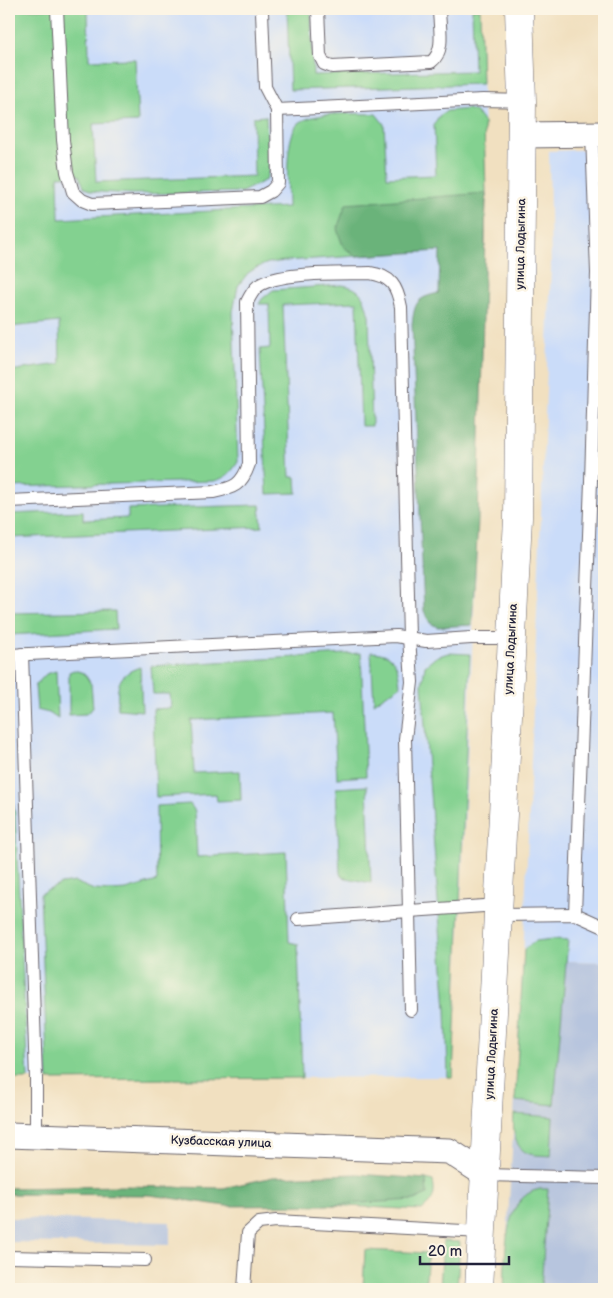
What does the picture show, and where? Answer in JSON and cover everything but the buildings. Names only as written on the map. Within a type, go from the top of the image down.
[{"type":"main road","name":"улица Лодыгина","points":[[479,1289],[518,518],[522,135],[519,9]]},
{"type":"street","points":[[522,135],[598,134]]},
{"type":"street","name":"Кузбасская улица","points":[[9,1135],[450,1151],[486,1175]]},
{"type":"lane","points":[[57,9],[63,140],[67,172],[73,192],[82,200],[92,204],[260,197],[271,192],[278,182],[277,110],[266,87],[262,12]]},
{"type":"lane","points":[[318,9],[320,56],[324,64],[332,67],[431,62],[436,59],[440,52],[439,9]]},
{"type":"lane","points":[[277,110],[483,100],[522,101]]},
{"type":"lane","points":[[575,914],[597,273],[598,134]]},
{"type":"lane","points":[[9,500],[213,492],[227,490],[237,485],[245,475],[250,464],[247,302],[256,287],[270,279],[286,276],[370,273],[381,275],[391,282],[398,294],[401,306],[409,637],[412,682],[405,739],[411,1010]]},
{"type":"lane","points":[[36,1136],[36,1079],[15,654],[381,636],[409,637],[426,641],[512,638]]},
{"type":"lane","points":[[298,919],[409,911],[499,910],[575,914],[604,927]]},
{"type":"lane","points":[[486,1175],[604,1178]]},
{"type":"lane","points":[[244,1289],[248,1233],[259,1223],[276,1220],[482,1232]]},
{"type":"lane","points":[[9,1257],[145,1260]]},
{"type":"shaded area","points":[[9,9],[480,9],[486,193],[485,247],[478,521],[453,1077],[9,1079]]},
{"type":"shaded area","points":[[604,149],[604,962],[523,960],[551,268],[549,151]]},
{"type":"shaded area","points":[[523,960],[604,962],[604,1289],[504,1289]]},
{"type":"shaded area","points":[[9,1218],[170,1222],[170,1245],[9,1242]]},
{"type":"green space","points":[[9,9],[88,9],[89,60],[135,59],[138,122],[93,124],[96,182],[254,176],[253,117],[266,116],[269,170],[266,180],[242,192],[133,194],[100,192],[91,191],[84,187],[79,175],[58,176],[59,219],[288,207],[288,163],[294,130],[299,123],[306,119],[325,115],[376,114],[384,124],[387,177],[436,175],[434,124],[439,116],[447,111],[468,109],[476,112],[484,123],[485,247],[286,261],[268,263],[248,273],[238,286],[233,312],[238,462],[225,477],[214,481],[9,487],[9,371],[60,364],[59,322],[9,327]]},
{"type":"green space","points":[[287,9],[311,9],[313,75],[474,71],[472,9],[480,9],[482,84],[290,90]]},
{"type":"green space","points":[[486,193],[478,521],[472,625],[438,627],[430,623],[424,611],[412,324],[414,310],[418,302],[439,293],[440,251],[355,256],[343,246],[337,229],[346,204]]},
{"type":"green space","points":[[349,286],[362,295],[369,316],[372,426],[361,426],[357,302],[283,305],[290,477],[296,477],[297,493],[267,494],[260,349],[270,348],[269,304],[259,304],[273,290]]},
{"type":"green space","points":[[260,505],[262,527],[9,538],[9,514],[83,511],[83,520],[128,518],[128,509]]},
{"type":"green space","points":[[115,611],[116,629],[9,635],[9,613]]},
{"type":"green space","points":[[371,652],[385,655],[394,661],[400,686],[374,703]]},
{"type":"green space","points":[[361,653],[366,776],[337,778],[333,713],[191,720],[194,773],[240,771],[241,800],[217,801],[216,794],[156,797],[153,709],[171,708],[170,694],[153,694],[151,666]]},
{"type":"green space","points":[[448,653],[470,654],[453,1077],[448,1077],[446,1009],[422,685],[425,666],[436,657]]},
{"type":"green space","points":[[140,667],[142,711],[118,709],[118,688],[122,678],[132,670]]},
{"type":"green space","points":[[74,670],[84,673],[91,684],[93,708],[86,714],[69,715],[69,672]]},
{"type":"green space","points":[[56,671],[58,719],[49,713],[37,710],[35,686],[46,674]]},
{"type":"green space","points":[[367,786],[371,883],[342,877],[340,873],[336,788]]},
{"type":"green space","points":[[9,792],[13,800],[15,815],[28,1079],[9,1079]]},
{"type":"green space","points":[[190,804],[195,811],[197,857],[286,852],[289,942],[298,944],[302,1078],[48,1080],[40,894],[61,884],[75,882],[94,890],[111,891],[126,890],[157,881],[156,806]]},
{"type":"green space","points":[[568,940],[554,1105],[515,1101],[524,949],[536,941]]},
{"type":"green space","points":[[514,1114],[553,1117],[551,1156],[532,1155],[522,1150],[514,1135]]},
{"type":"green space","points":[[357,1174],[426,1179],[427,1194],[414,1200],[329,1205],[226,1206],[150,1195],[9,1194],[9,1188],[124,1186],[223,1188],[273,1177]]},
{"type":"green space","points":[[426,1179],[433,1181],[434,1194],[429,1204],[422,1210],[329,1205]]},
{"type":"green space","points":[[540,1189],[548,1189],[541,1289],[504,1289],[506,1246],[512,1216],[518,1203],[527,1194]]},
{"type":"green space","points":[[443,1241],[460,1242],[457,1289],[440,1289]]},
{"type":"green space","points":[[365,1250],[428,1253],[425,1289],[363,1289]]}]
